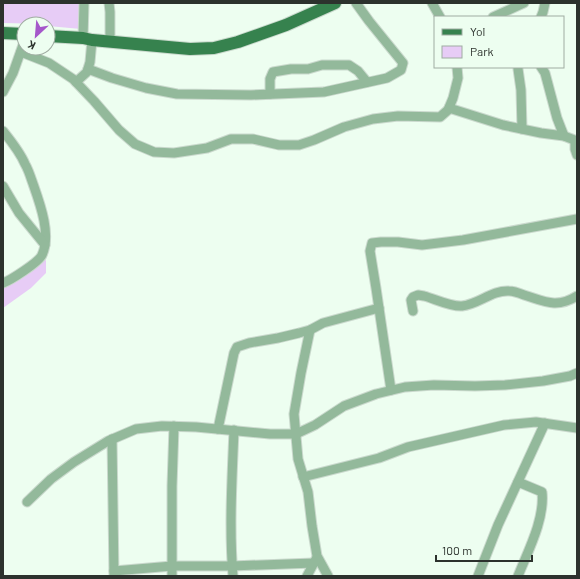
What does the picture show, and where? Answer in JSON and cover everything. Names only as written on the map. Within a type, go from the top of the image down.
[{"type":"main road","points":[[56,37],[190,49],[214,48],[238,42],[286,25],[335,3]]},
{"type":"main road","points":[[3,33],[16,34]]},
{"type":"street","points":[[76,82],[87,72],[90,62],[84,3]]},
{"type":"street","points":[[88,69],[146,88],[177,94],[243,95],[324,92],[387,78],[401,70],[403,63],[356,3]]},
{"type":"street","points":[[432,3],[439,16]]},
{"type":"street","points":[[495,16],[524,3]]},
{"type":"street","points":[[541,16],[546,3]]},
{"type":"street","points":[[110,4],[110,41]]},
{"type":"street","points":[[3,92],[19,56]]},
{"type":"street","points":[[32,56],[50,63],[73,79],[119,130],[135,144],[154,152],[174,154],[207,148],[231,139],[254,139],[279,145],[299,145],[344,127],[365,121],[398,116],[440,116],[448,110],[453,98],[458,78],[457,68]]},
{"type":"street","points":[[270,94],[270,79],[273,72],[291,69],[308,69],[322,65],[349,65],[358,71],[367,82]]},
{"type":"street","points":[[542,68],[545,73],[564,136]]},
{"type":"street","points":[[518,69],[521,90],[522,129]]},
{"type":"street","points":[[449,108],[503,125],[564,136],[576,141],[575,149],[577,154]]},
{"type":"street","points":[[3,131],[9,138],[28,170],[43,214],[45,234],[45,245],[42,256],[10,280],[3,283]]},
{"type":"street","points":[[3,186],[19,213],[45,245]]},
{"type":"street","points":[[391,390],[370,251],[372,243],[392,242],[422,245],[463,240],[577,220]]},
{"type":"street","points":[[413,311],[411,300],[413,296],[418,295],[457,306],[471,304],[496,292],[509,291],[519,293],[549,303],[564,302],[577,296]]},
{"type":"street","points":[[218,429],[234,352],[237,347],[249,342],[278,338],[310,330],[323,323],[379,308]]},
{"type":"street","points":[[310,330],[294,414],[298,459],[308,492],[316,559],[328,576]]},
{"type":"street","points":[[27,502],[51,478],[74,462],[112,439],[136,430],[162,426],[174,426],[270,434],[296,434],[315,425],[344,406],[391,390],[405,387],[434,385],[505,385],[543,381],[570,376],[577,373]]},
{"type":"street","points":[[303,476],[379,458],[408,447],[498,427],[536,422],[577,428]]},
{"type":"street","points":[[478,576],[498,525],[545,423]]},
{"type":"street","points":[[172,576],[174,426]]},
{"type":"street","points":[[233,576],[231,556],[234,430]]},
{"type":"street","points":[[112,439],[114,573],[172,566],[232,566],[316,559]]},
{"type":"street","points":[[518,482],[542,492],[543,500],[537,529],[518,576]]},
{"type":"street","points":[[307,576],[316,559]]},
{"type":"green space","points":[[3,3],[86,3],[81,29],[56,27],[56,16],[16,16],[16,23],[3,23]]},
{"type":"green space","points":[[46,260],[46,273],[31,288],[3,308],[3,280],[13,274]]}]
